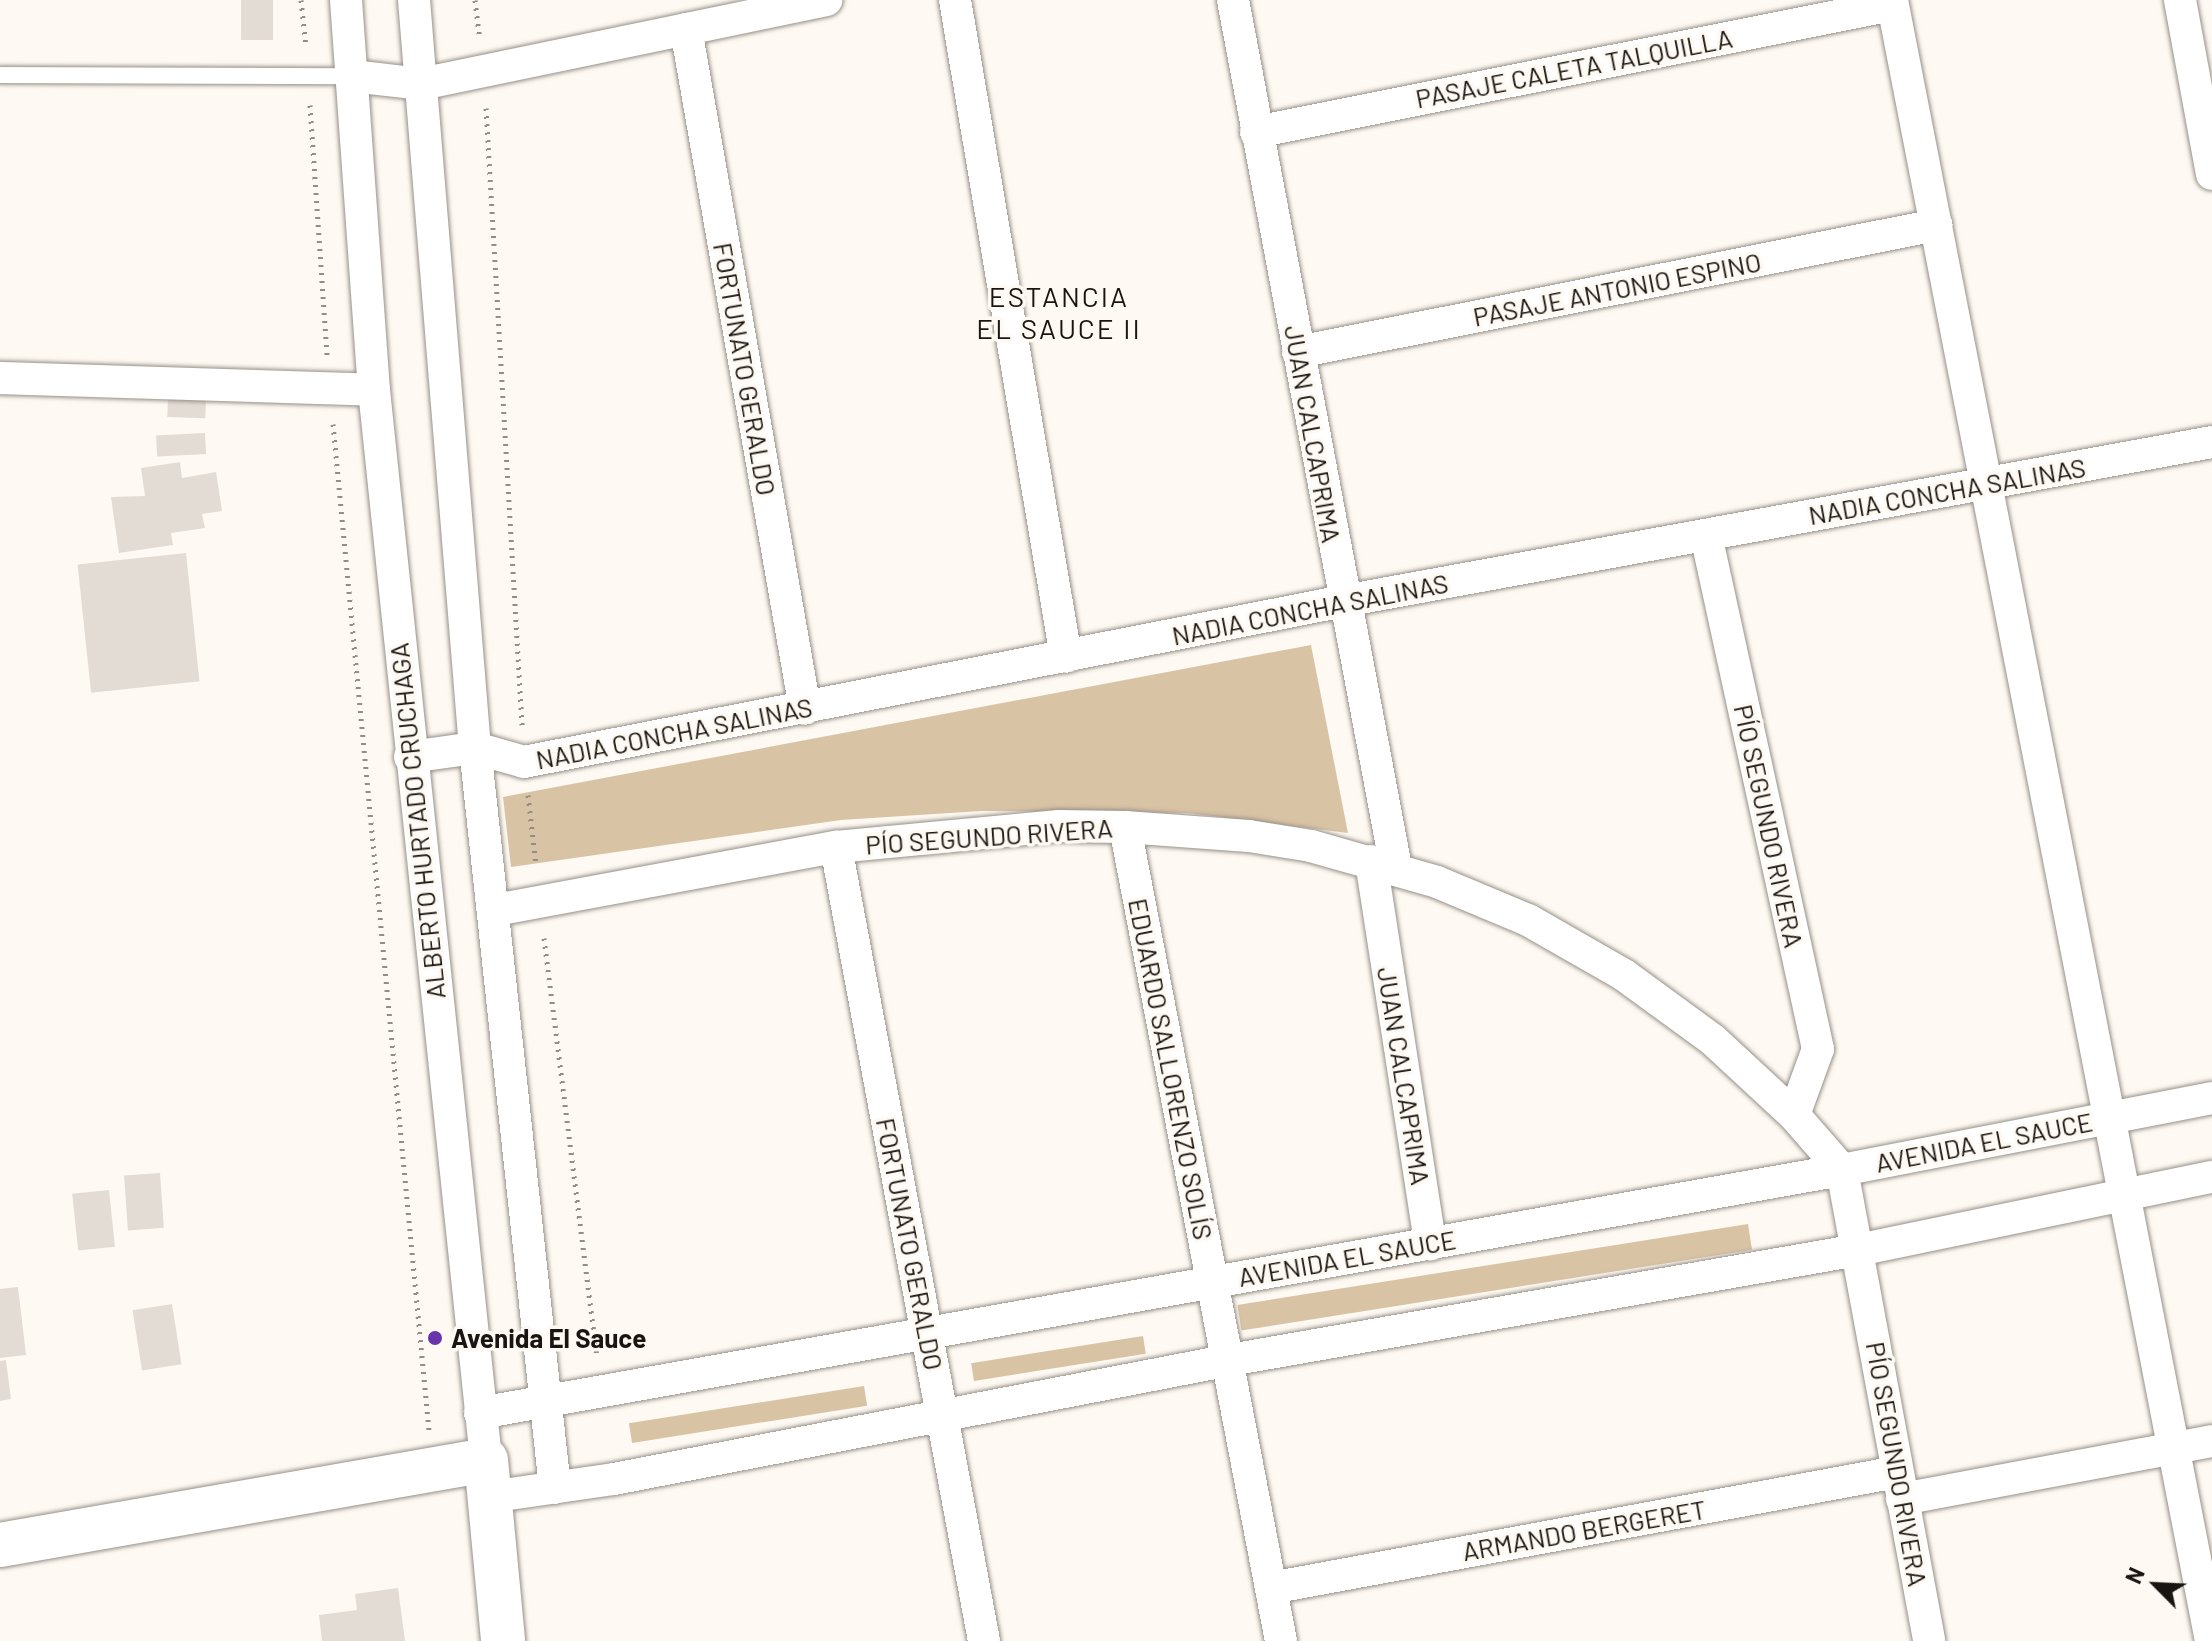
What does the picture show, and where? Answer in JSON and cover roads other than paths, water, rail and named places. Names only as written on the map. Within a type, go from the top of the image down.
[{"type":"street","name":"ALBERTO HURTADO CRUCHAGA","points":[[346,0],[374,390],[503,1641]]},
{"type":"street","points":[[414,0],[475,748],[495,910],[555,1488]]},
{"type":"street","points":[[352,76],[421,84],[826,0]]},
{"type":"street","points":[[955,0],[1066,657]]},
{"type":"street","name":"JUAN CALCAPRIMA","points":[[1233,0],[1344,601],[1384,864],[1430,1244]]},
{"type":"street","points":[[2180,0],[2212,174]]},
{"type":"street","points":[[1892,2],[2211,1641]]},
{"type":"street","name":"PASAJE CALETA TALQUILLA","points":[[1256,132],[1892,2]]},
{"type":"street","name":"FORTUNATO GERALDO","points":[[686,29],[805,709]]},
{"type":"street","name":"PASAJE ANTONIO ESPINO","points":[[1298,352],[1936,225]]},
{"type":"street","points":[[0,378],[74,377],[330,392],[374,390]]},
{"type":"street","name":"NADIA CONCHA SALINAS","points":[[410,757],[475,748],[524,762],[1344,601],[2212,442]]},
{"type":"street","name":"PÍO SEGUNDO RIVERA","points":[[1706,535],[1818,1049],[1794,1115]]},
{"type":"street","name":"PÍO SEGUNDO RIVERA","points":[[495,910],[836,847],[1059,826],[1125,827],[1249,836],[1384,864],[1528,920],[1624,975],[1713,1040],[1794,1115],[1842,1170],[1929,1641]]},
{"type":"street","name":"EDUARDO SALLORENZO SOLÍS","points":[[1125,827],[1211,1282],[1230,1360],[1281,1641]]},
{"type":"street","name":"FORTUNATO GERALDO","points":[[836,847],[984,1641]]},
{"type":"street","name":"AVENIDA EL SAUCE","points":[[480,1413],[603,1394],[1842,1170],[2212,1098]]},
{"type":"street","points":[[0,1545],[433,1467],[555,1488],[943,1417],[1230,1360],[1858,1250],[2212,1177]]},
{"type":"street","name":"ARMANDO BERGERET","points":[[1271,1588],[1900,1485],[2212,1441]]},
{"type":"lane","points":[[0,75],[352,76]]},
{"type":"place","name":"Avenida El Sauce","points":[[435,1338]]},
{"type":"district","name":"ESTANCIA EL SAUCE II","points":[[1059,312]]}]
